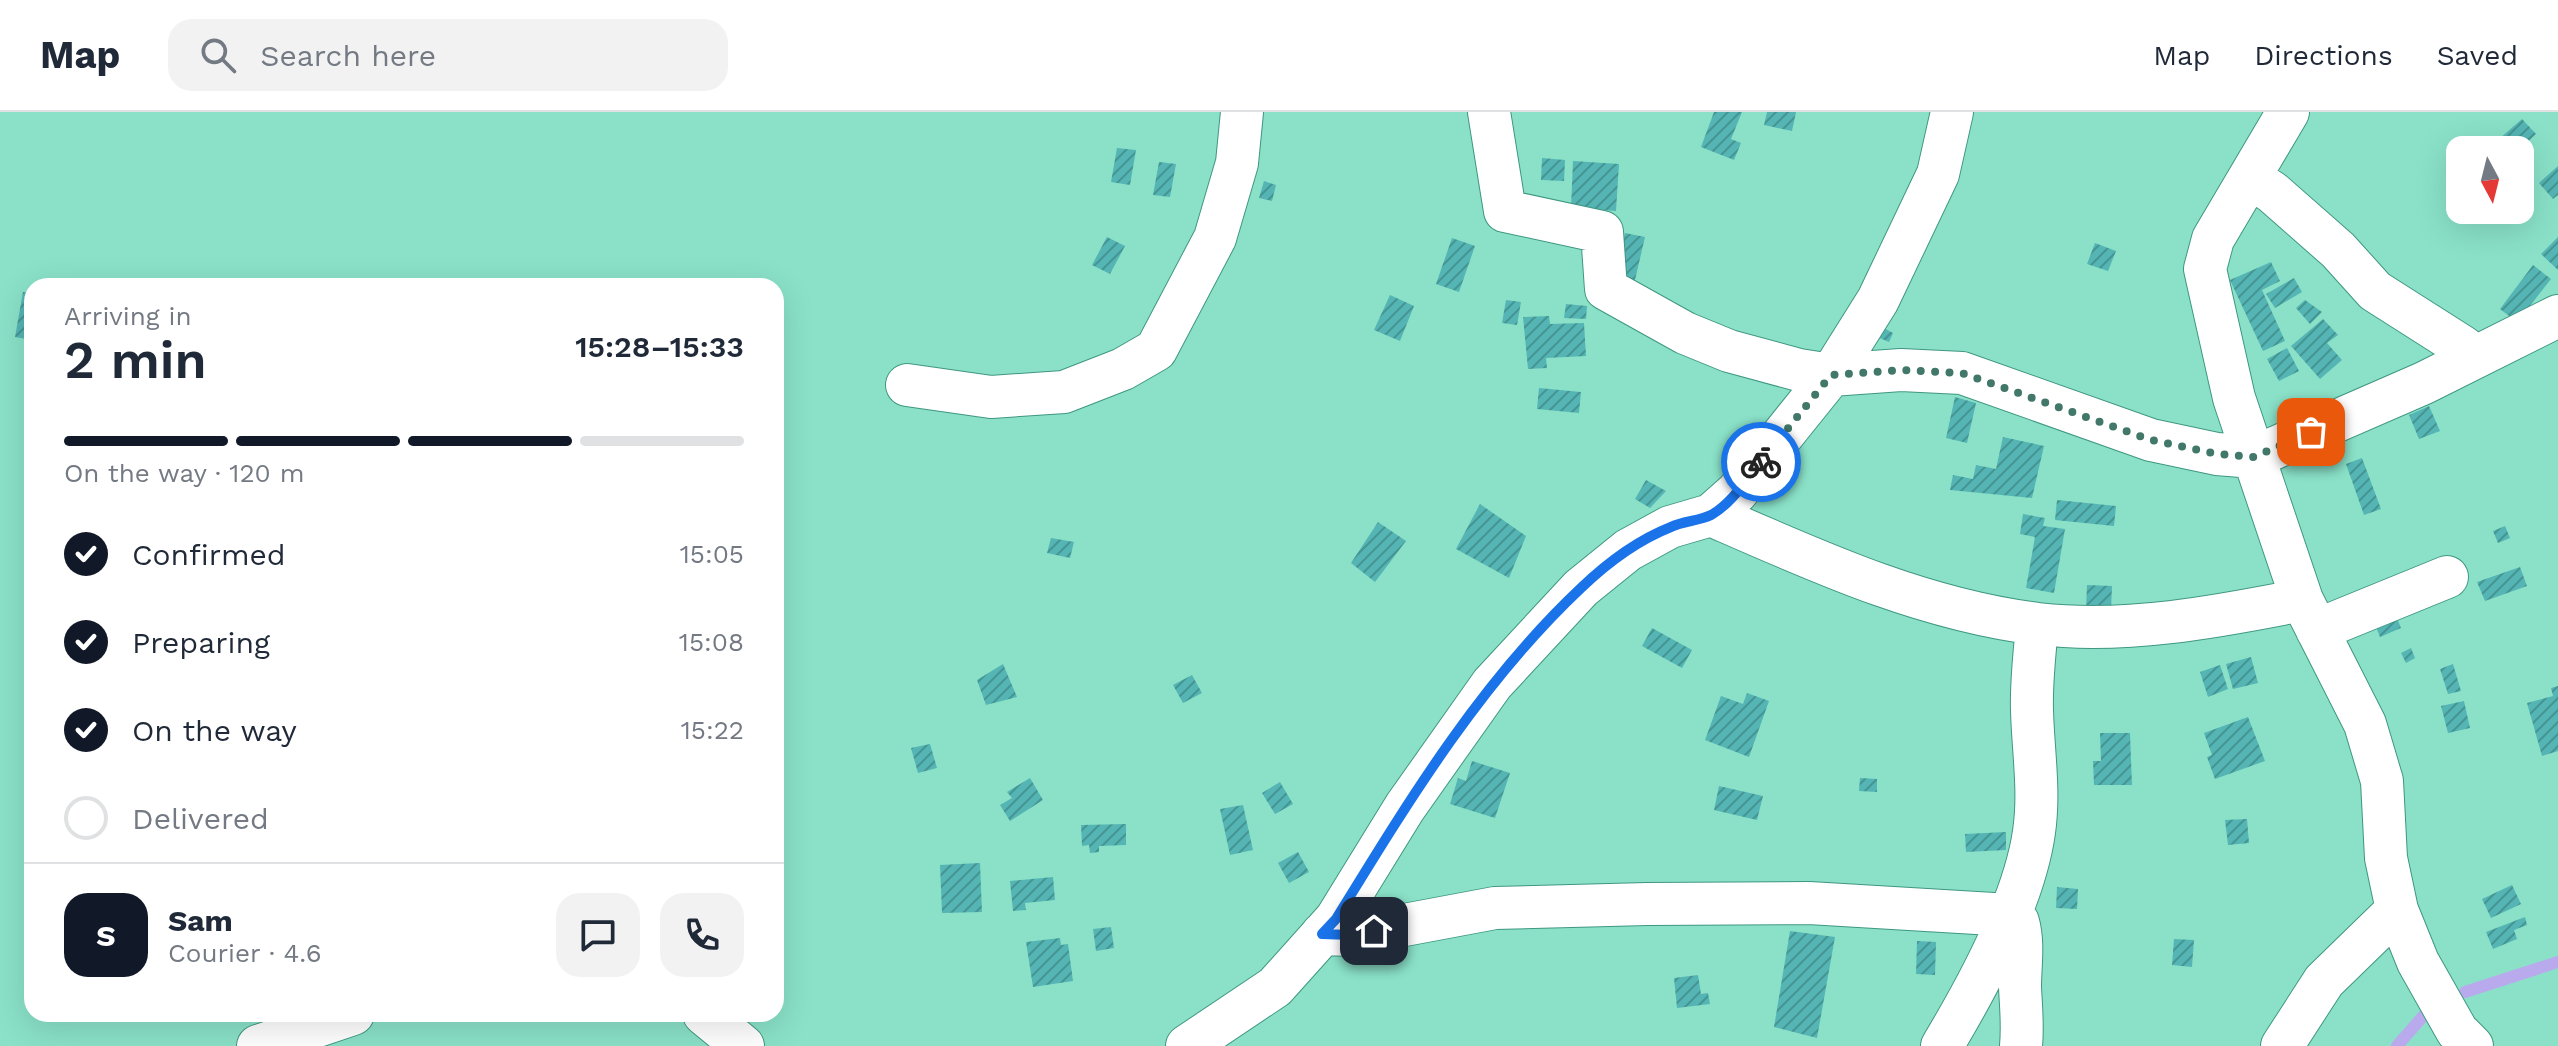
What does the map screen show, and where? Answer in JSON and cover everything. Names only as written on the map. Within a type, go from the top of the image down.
[{"type":"street","points":[[907,385],[991,397],[1064,392],[1123,369],[1156,350],[1215,238],[1237,163],[1242,112]]},
{"type":"street","points":[[1489,112],[1505,211],[1602,232],[1606,289],[1685,333],[1729,351],[1831,375],[1901,370],[1962,373],[2151,440],[2217,454],[2254,457],[2472,359],[2558,316]]},
{"type":"street","points":[[1187,1046],[1275,987],[1336,919],[1405,807],[1501,674],[1581,588],[1628,550],[1670,527],[1711,515],[1737,492],[1831,375],[1878,300],[1938,174],[1952,112]]},
{"type":"street","points":[[2288,112],[2213,239],[2205,269],[2234,398],[2309,615],[2365,724],[2382,781],[2386,858],[2397,910],[2418,962],[2457,1031],[2472,1046]]},
{"type":"street","points":[[2250,178],[2272,192],[2338,250],[2375,291],[2463,347],[2472,359]]},
{"type":"street","points":[[1711,515],[1830,567],[1900,591],[1942,605],[2037,624],[2309,615],[2447,577]]},
{"type":"street","points":[[1942,1046],[2008,918],[2034,834],[2037,785],[2032,707],[2037,624]]},
{"type":"street","points":[[1322,934],[1351,935],[1495,908],[1617,904],[1809,903],[2008,918],[2018,922],[2021,932],[2020,990],[2024,1018],[2021,1046]]},
{"type":"street","points":[[2282,1046],[2324,981],[2397,910]]},
{"type":"street","points":[[258,1046],[328,1022]]},
{"type":"street","points":[[353,1022],[357,1046]]},
{"type":"building","points":[[1714,112],[1742,112],[1731,139],[1741,143],[1734,160],[1701,147]]},
{"type":"building","points":[[1767,112],[1796,112],[1792,131],[1764,125]]},
{"type":"building","points":[[2522,119],[2536,134],[2534,136],[2502,136]]},
{"type":"building","points":[[1117,148],[1136,150],[1130,185],[1111,182]]},
{"type":"building","points":[[1542,158],[1565,160],[1564,181],[1541,180]]},
{"type":"building","points":[[1573,161],[1619,164],[1616,211],[1571,208]]},
{"type":"building","points":[[1159,162],[1176,164],[1170,197],[1153,195]]},
{"type":"building","points":[[2558,166],[2558,195],[2553,199],[2539,183]]},
{"type":"building","points":[[1264,181],[1276,185],[1272,201],[1259,198]]},
{"type":"building","points":[[1625,233],[1645,237],[1635,280],[1615,275]]},
{"type":"building","points":[[1107,237],[1125,246],[1110,274],[1092,265]]},
{"type":"building","points":[[2558,237],[2558,270],[2541,254]]},
{"type":"building","points":[[1452,238],[1475,246],[1459,292],[1436,284]]},
{"type":"building","points":[[2095,243],[2116,251],[2108,271],[2087,264]]},
{"type":"building","points":[[2271,262],[2280,281],[2262,290],[2285,341],[2263,351],[2230,280]]},
{"type":"building","points":[[2533,265],[2551,279],[2517,322],[2500,309]]},
{"type":"building","points":[[2294,278],[2302,292],[2275,308],[2266,294]]},
{"type":"building","points":[[23,292],[24,292],[24,339],[15,337]]},
{"type":"building","points":[[1390,295],[1414,306],[1400,341],[1374,330]]},
{"type":"building","points":[[1506,300],[1521,302],[1517,325],[1502,323]]},
{"type":"building","points":[[2305,300],[2322,312],[2310,324],[2296,308]]},
{"type":"building","points":[[1566,304],[1587,306],[1586,319],[1564,318]]},
{"type":"building","points":[[1549,316],[1550,324],[1584,323],[1586,356],[1546,358],[1547,368],[1528,369],[1523,317]]},
{"type":"building","points":[[2323,319],[2338,335],[2327,343],[2342,360],[2320,379],[2291,346]]},
{"type":"building","points":[[1880,326],[1893,333],[1889,342],[1875,336]]},
{"type":"building","points":[[2287,348],[2299,371],[2279,381],[2267,359]]},
{"type":"building","points":[[1539,388],[1581,392],[1579,413],[1537,409]]},
{"type":"building","points":[[1955,397],[1976,403],[1967,443],[1946,438]]},
{"type":"building","points":[[2429,406],[2440,431],[2419,439],[2409,415]]},
{"type":"building","points":[[2003,437],[2044,446],[2032,498],[1950,490],[1953,475],[1973,479],[1976,465],[1996,469]]},
{"type":"building","points":[[2362,458],[2381,509],[2364,515],[2346,464]]},
{"type":"building","points":[[1646,480],[1666,491],[1650,508],[1635,499]]},
{"type":"building","points":[[2057,500],[2116,506],[2114,526],[2055,520]]},
{"type":"building","points":[[1480,504],[1526,536],[1509,578],[1456,549]]},
{"type":"building","points":[[2023,514],[2045,518],[2043,526],[2065,529],[2054,593],[2026,588],[2035,537],[2020,534]]},
{"type":"building","points":[[1378,522],[1406,541],[1375,582],[1351,563]]},
{"type":"building","points":[[2505,526],[2510,538],[2498,543],[2493,531]]},
{"type":"building","points":[[1051,538],[1074,542],[1070,558],[1047,553]]},
{"type":"building","points":[[2520,567],[2527,586],[2485,601],[2477,582]]},
{"type":"building","points":[[2087,585],[2112,586],[2111,610],[2086,609]]},
{"type":"building","points":[[2392,606],[2401,628],[2380,637],[2371,614]]},
{"type":"building","points":[[1652,628],[1692,650],[1682,668],[1642,646]]},
{"type":"building","points":[[2411,648],[2415,658],[2406,663],[2401,653]]},
{"type":"building","points":[[2251,657],[2258,683],[2233,689],[2226,664]]},
{"type":"building","points":[[1003,664],[1017,697],[986,705],[977,680]]},
{"type":"building","points":[[2453,664],[2461,691],[2448,694],[2440,669]]},
{"type":"building","points":[[2220,665],[2228,689],[2208,697],[2200,672]]},
{"type":"building","points":[[1192,675],[1202,693],[1183,703],[1173,685]]},
{"type":"building","points":[[2558,686],[2558,751],[2542,756],[2527,703],[2553,696],[2551,688]]},
{"type":"building","points":[[1747,693],[1769,701],[1749,757],[1705,740],[1721,696],[1743,704]]},
{"type":"building","points":[[2464,701],[2470,728],[2448,733],[2441,706]]},
{"type":"building","points":[[2248,717],[2265,761],[2215,779],[2207,757],[2212,755],[2204,733]]},
{"type":"building","points":[[2100,733],[2130,733],[2132,785],[2094,785],[2093,761],[2101,761]]},
{"type":"building","points":[[930,744],[937,768],[918,773],[911,748]]},
{"type":"building","points":[[1472,761],[1510,773],[1495,818],[1450,804],[1458,778],[1466,781]]},
{"type":"building","points":[[1030,778],[1043,800],[1010,821],[1000,805],[1012,798],[1007,792]]},
{"type":"building","points":[[1860,778],[1877,779],[1877,792],[1859,791]]},
{"type":"building","points":[[1280,782],[1293,804],[1275,814],[1262,793]]},
{"type":"building","points":[[1719,786],[1763,796],[1757,820],[1714,810]]},
{"type":"building","points":[[1243,805],[1253,850],[1230,855],[1220,809]]},
{"type":"building","points":[[2247,819],[2249,843],[2228,845],[2225,820]]},
{"type":"building","points":[[1126,824],[1126,845],[1099,846],[1099,852],[1090,853],[1089,845],[1082,846],[1081,825]]},
{"type":"building","points":[[2006,832],[2006,850],[1966,852],[1965,834]]},
{"type":"building","points":[[1298,852],[1309,872],[1289,883],[1278,863]]},
{"type":"building","points":[[980,863],[982,912],[942,913],[940,865]]},
{"type":"building","points":[[1053,877],[1055,900],[1025,903],[1026,910],[1013,911],[1010,881]]},
{"type":"building","points":[[2512,885],[2521,904],[2491,918],[2482,899]]},
{"type":"building","points":[[2057,887],[2078,889],[2077,909],[2056,908]]},
{"type":"building","points":[[2525,917],[2527,925],[2514,930],[2517,939],[2493,949],[2486,932]]},
{"type":"building","points":[[1111,927],[1114,948],[1096,951],[1093,929]]},
{"type":"building","points":[[1790,931],[1835,937],[1817,1038],[1774,1027]]},
{"type":"building","points":[[1060,938],[1061,945],[1068,944],[1073,981],[1033,987],[1026,942]]},
{"type":"building","points":[[2174,939],[2194,940],[2192,967],[2172,965]]},
{"type":"building","points":[[1917,941],[1936,942],[1935,975],[1916,974]]},
{"type":"building","points":[[1698,975],[1701,994],[1708,993],[1710,1004],[1677,1008],[1674,978]]},
{"type":"waterway","points":[[2465,992],[2558,962]]},
{"type":"waterway","points":[[2397,1046],[2425,1014]]},
{"type":"way so far","points":[[1761,462],[1831,375],[1901,370],[1962,373],[2151,440],[2217,454],[2254,457],[2311,432]]},
{"type":"route","points":[[1374,931],[1351,935],[1322,934],[1336,919],[1405,807],[1492,684],[1581,588],[1628,550],[1670,527],[1711,515],[1737,492],[1761,462]]}]
